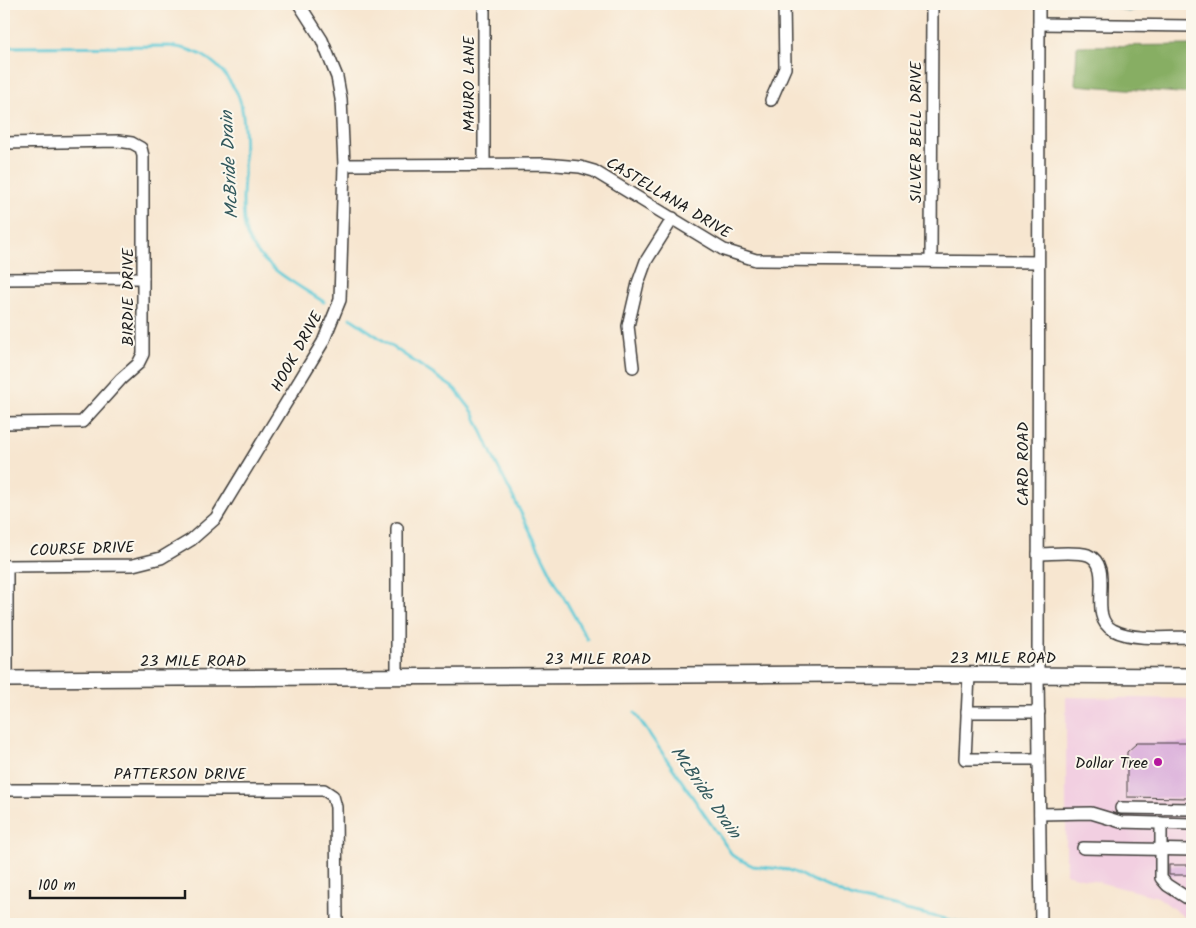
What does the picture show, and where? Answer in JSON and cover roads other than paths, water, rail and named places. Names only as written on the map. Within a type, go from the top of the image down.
[{"type":"main road","name":"23 MILE ROAD","points":[[5,679],[834,674],[1192,676]]},
{"type":"street","name":"HOOK DRIVE","points":[[161,558],[191,540],[216,518],[323,342],[340,300],[344,165],[341,99],[337,76],[322,40],[298,4]]},
{"type":"street","name":"MAURO LANE","points":[[484,4],[484,164]]},
{"type":"street","points":[[771,100],[785,68],[784,4]]},
{"type":"street","name":"SILVER BELL DRIVE","points":[[931,261],[932,4]]},
{"type":"street","name":"CARD ROAD","points":[[1039,4],[1038,675],[1041,924]]},
{"type":"street","points":[[1039,24],[1192,26]]},
{"type":"street","name":"BIRDIE DRIVE","points":[[4,143],[118,141],[132,143],[141,148],[143,278],[143,354],[138,364],[121,378],[82,422],[4,423]]},
{"type":"street","name":"CASTELLANA DRIVE","points":[[344,165],[544,164],[580,166],[594,171],[724,250],[756,260],[1038,262]]},
{"type":"street","points":[[633,367],[628,326],[638,283],[646,261],[673,218]]},
{"type":"street","points":[[4,279],[143,278]]},
{"type":"street","points":[[397,528],[397,676]]},
{"type":"street","points":[[1038,554],[1089,555],[1095,561],[1100,569],[1101,614],[1104,623],[1111,630],[1123,635],[1192,637]]},
{"type":"street","name":"COURSE DRIVE","points":[[5,566],[133,565],[161,558]]},
{"type":"street","points":[[5,566],[5,679]]},
{"type":"street","points":[[969,675],[965,759],[1039,759]]},
{"type":"street","points":[[967,712],[1039,712]]},
{"type":"street","name":"PATTERSON DRIVE","points":[[4,790],[320,789],[330,792],[336,807],[337,924]]},
{"type":"street","points":[[1121,808],[1192,809]]},
{"type":"street","points":[[1040,814],[1091,813],[1121,822],[1192,824]]},
{"type":"street","points":[[1160,823],[1160,878],[1167,885],[1192,901]]},
{"type":"street","points":[[1083,848],[1192,850]]},
{"type":"water","points":[[1107,4],[1154,4],[1128,12]]},
{"type":"waterway","name":"McBride Drain","points":[[4,47],[170,46],[196,52],[217,65],[237,93],[241,105],[245,145],[243,212],[247,236],[253,247],[270,266],[324,302]]},
{"type":"waterway","name":"McBride Drain","points":[[350,318],[455,389],[473,412],[494,459],[557,585],[587,639]]},
{"type":"waterway","name":"McBride Drain","points":[[635,713],[733,856],[753,866],[789,870],[853,898],[968,924]]},
{"type":"place","name":"Dollar Tree","points":[[1158,762]]}]
